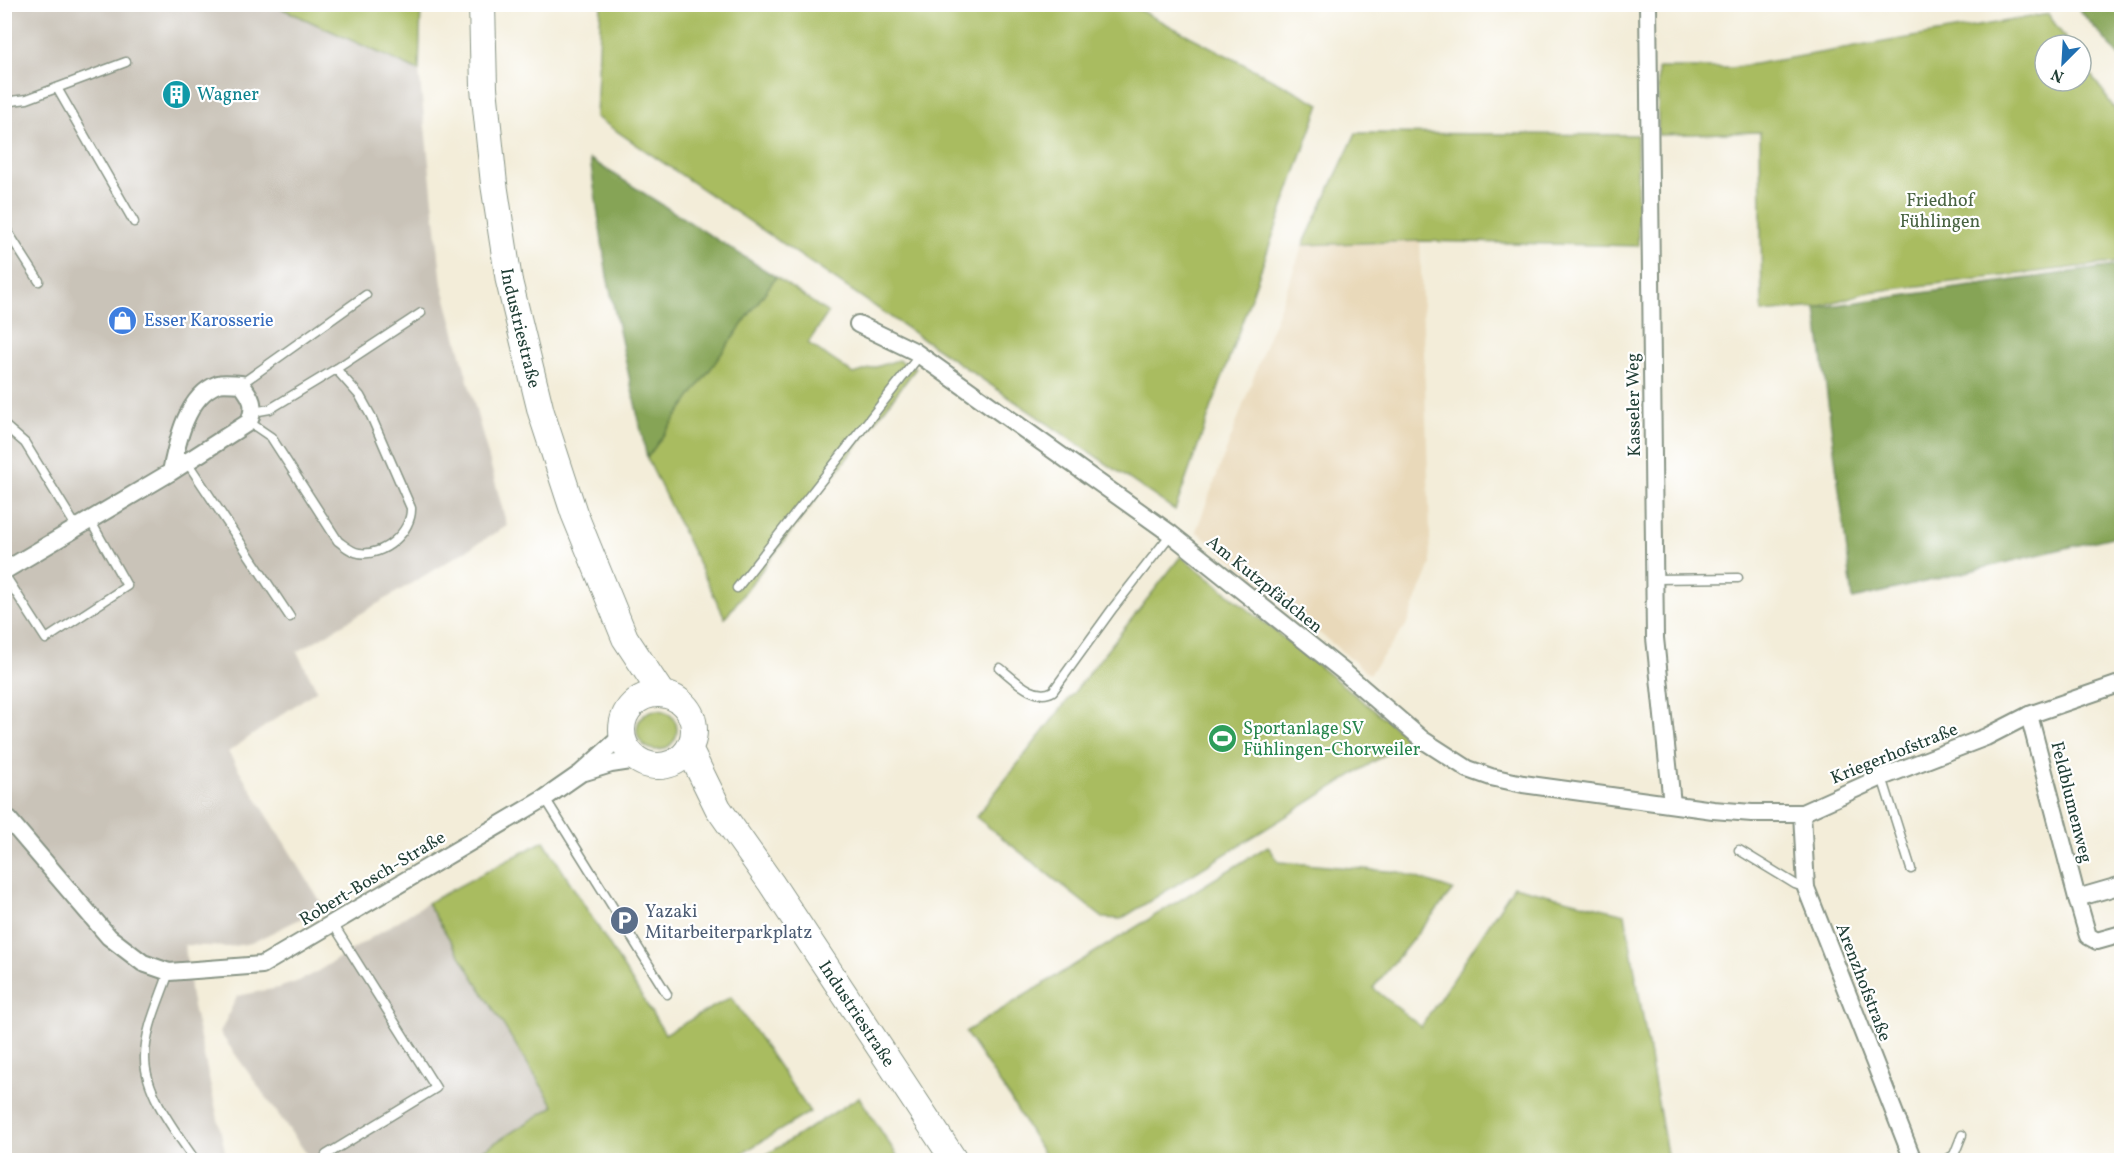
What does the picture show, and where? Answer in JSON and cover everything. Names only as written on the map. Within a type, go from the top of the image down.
[{"type":"main road","name":"Industriestraße","points":[[482,4],[486,100],[495,184],[512,292],[541,412],[555,459],[625,638],[662,694]]},
{"type":"main road","name":"Industriestraße","points":[[625,638],[636,701]]},
{"type":"main road","points":[[662,694],[676,699],[687,708],[693,721],[694,735],[689,749],[679,760],[666,766],[651,766],[637,760],[627,750],[622,736],[622,723],[627,711],[636,701],[648,695],[662,694]]},
{"type":"main road","name":"Industriestraße","points":[[689,749],[718,808],[771,883],[954,1161]]},
{"type":"main road","name":"Industriestraße","points":[[666,766],[718,808]]},
{"type":"street","name":"Kasseler Weg","points":[[1648,4],[1655,638],[1672,804]]},
{"type":"street","name":"Am Kutzpfädchen","points":[[858,324],[920,355],[1171,534],[1344,672],[1423,740],[1468,769],[1523,784],[1672,804]]},
{"type":"street","points":[[4,572],[83,524],[171,472],[187,462],[251,417],[251,397],[241,384],[220,383],[205,392],[191,410],[176,447],[171,472]]},
{"type":"street","name":"Kriegerhofstraße","points":[[1672,804],[1713,810],[1802,813],[1882,777],[1949,753],[2029,715],[2121,683]]},
{"type":"street","name":"Feldblumenweg","points":[[2029,715],[2088,936],[2097,941],[2121,934]]},
{"type":"street","name":"Robert-Bosch-Straße","points":[[4,814],[109,937],[143,963],[169,972],[262,965],[545,798],[581,773],[622,736]]},
{"type":"street","name":"Robert-Bosch-Straße","points":[[581,773],[611,764],[637,760]]},
{"type":"street","name":"Arenzhofstraße","points":[[1802,813],[1806,888],[1913,1161]]},
{"type":"street","points":[[2077,898],[2121,885]]},
{"type":"lane","points":[[4,102],[27,99],[126,62]]},
{"type":"lane","points":[[57,88],[134,222]]},
{"type":"lane","points":[[4,226],[39,281]]},
{"type":"lane","points":[[241,384],[366,295]]},
{"type":"lane","points":[[336,369],[360,396],[371,416],[411,508],[411,517],[405,529],[392,543],[375,553],[349,550],[338,541],[271,437],[251,417],[270,409],[336,369],[421,313]]},
{"type":"lane","points":[[737,588],[920,355]]},
{"type":"lane","points":[[4,425],[25,444],[127,586],[46,639],[4,572]]},
{"type":"lane","points":[[187,462],[290,616]]},
{"type":"lane","points":[[1000,668],[1025,687],[1039,694],[1047,695],[1053,691],[1113,608],[1171,534]]},
{"type":"lane","points":[[1654,579],[1738,578]]},
{"type":"lane","points":[[1882,777],[1911,869]]},
{"type":"lane","points":[[545,798],[667,994]]},
{"type":"lane","points":[[1739,850],[1795,884],[1806,888]]},
{"type":"lane","points":[[326,1155],[436,1088],[333,924]]},
{"type":"lane","points":[[169,972],[148,1034],[145,1058],[150,1084],[165,1114],[195,1161]]},
{"type":"lane","points":[[1946,1161],[1954,1155],[1962,1135]]},
{"type":"shaded area","points":[[5,5],[274,5],[419,71],[442,284],[507,526],[297,652],[317,690],[228,752],[324,907],[251,943],[228,947],[185,945],[191,997],[227,1160],[5,1160]]},
{"type":"shaded area","points":[[1420,241],[1431,564],[1406,626],[1369,674],[1196,531],[1303,245]]},
{"type":"shaded area","points":[[427,903],[554,1107],[467,1160],[311,1160],[220,1033],[237,996],[278,988],[299,981]]},
{"type":"green space","points":[[601,4],[1130,5],[1320,104],[1175,510],[596,117]]},
{"type":"green space","points":[[274,5],[421,5],[419,71]]},
{"type":"green space","points":[[2075,5],[2121,5],[2121,58]]},
{"type":"green space","name":"Friedhof Fühlingen","points":[[2048,14],[2061,33],[2033,33],[2033,93],[2093,93],[2093,77],[2121,118],[2121,262],[1868,292],[1818,307],[1762,312],[1760,132],[1658,135],[1658,68],[1731,68]]},
{"type":"green space","points":[[1356,133],[1637,135],[1638,246],[1420,241],[1303,245]]},
{"type":"green space","points":[[590,159],[776,277],[647,458],[607,276]]},
{"type":"green space","points":[[2121,265],[2121,535],[1853,599],[1816,308]]},
{"type":"green space","points":[[776,277],[828,313],[808,343],[854,374],[898,360],[916,368],[725,618],[647,458]]},
{"type":"green space","name":"Sportanlage SV Fühlingen-Chorweiler","points":[[1181,556],[1405,735],[1402,744],[1121,919],[1103,918],[976,817]]},
{"type":"green space","points":[[657,710],[671,716],[677,730],[671,744],[657,750],[643,744],[637,730],[643,716]]},
{"type":"green space","points":[[544,841],[665,1034],[731,997],[810,1112],[731,1160],[467,1160],[554,1106],[427,903]]},
{"type":"green space","points":[[1268,846],[1279,862],[1399,872],[1453,890],[1373,988],[1421,1027],[1514,886],[1625,914],[1668,1160],[1047,1160],[1008,1095],[965,1032]]},
{"type":"green space","points":[[859,1097],[900,1160],[758,1160]]},
{"type":"place","name":"Wagner","points":[[176,94]]},
{"type":"place","name":"Esser Karosserie","points":[[123,320]]},
{"type":"place","name":"Sportanlage SV Fühlingen-Chorweiler","points":[[1222,738]]},
{"type":"place","name":"Yazaki Mitarbeiterparkplatz","points":[[624,921]]}]
